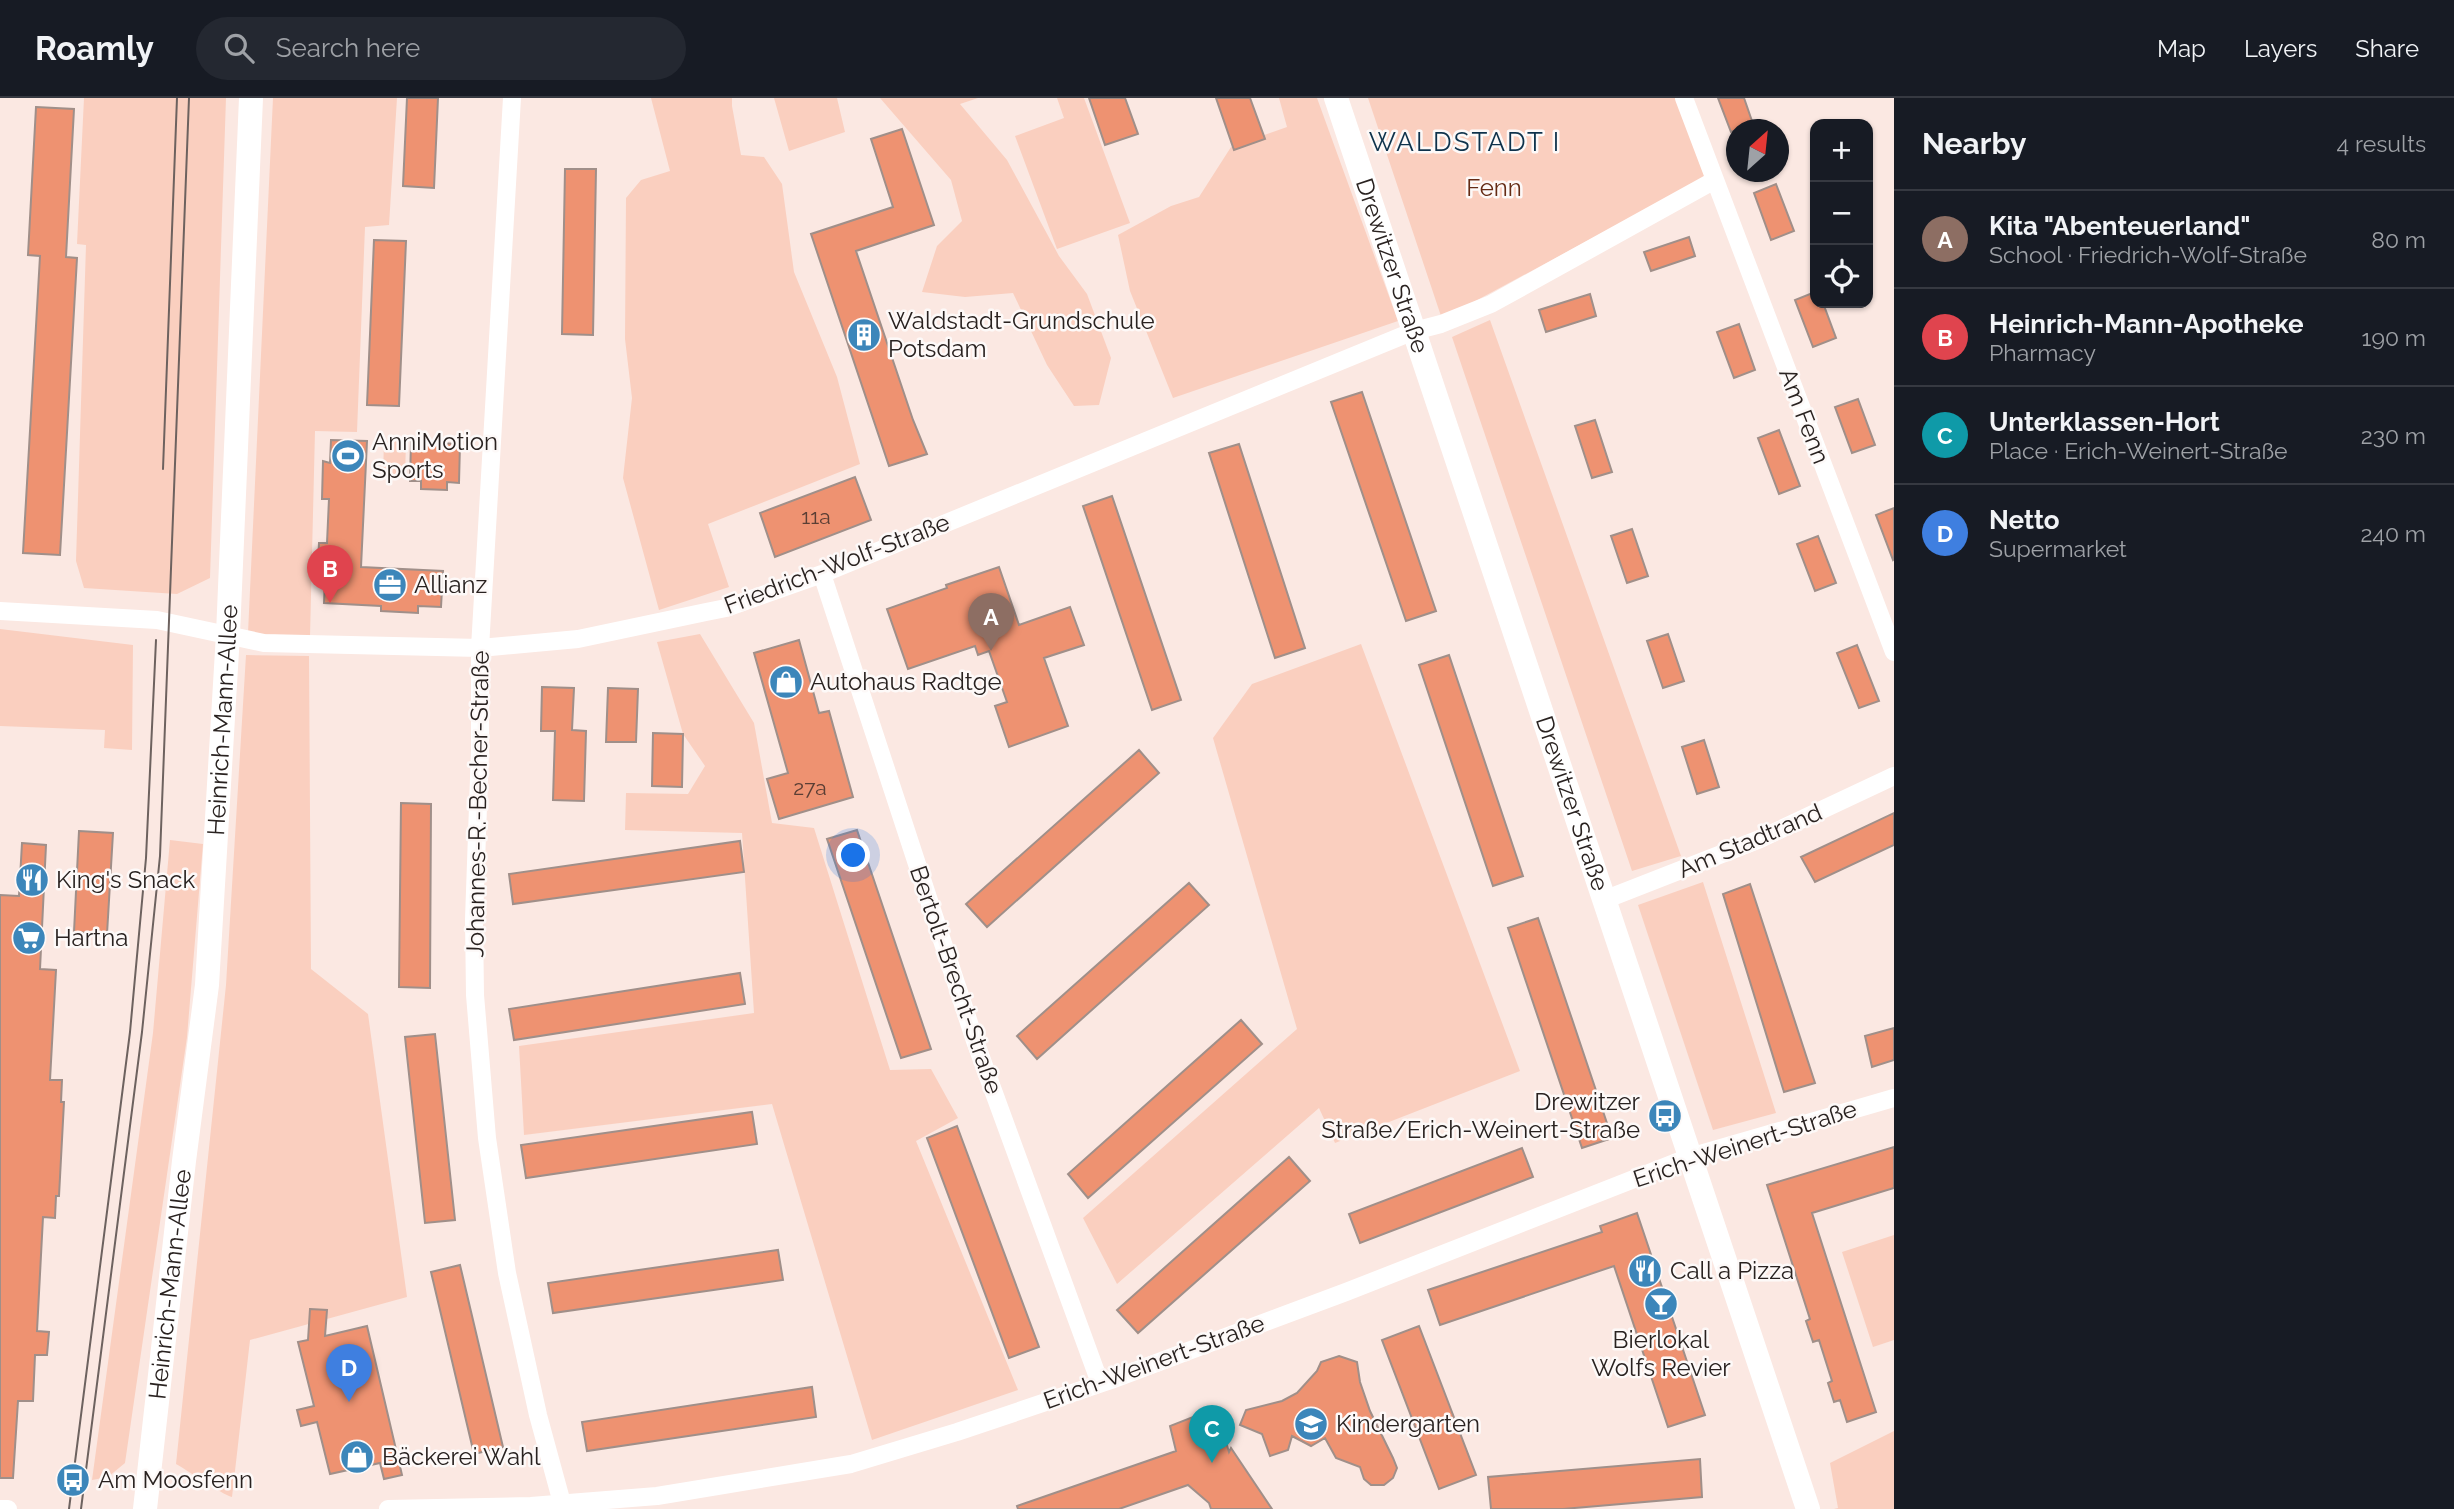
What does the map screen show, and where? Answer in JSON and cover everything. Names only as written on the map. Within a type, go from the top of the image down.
[{"type":"street","name":"Heinrich-Mann-Allee","points":[[145,1509],[184,1161],[207,985],[228,634],[251,98]]},
{"type":"street","name":"Johannes-R.-Becher-Straße","points":[[512,98],[480,648],[480,750],[474,919],[475,1003],[487,1138],[507,1273],[538,1415],[562,1503]]},
{"type":"street","name":"Drewitzer Straße","points":[[1336,98],[1808,1509]]},
{"type":"street","name":"Am Fenn","points":[[1684,98],[1894,652]]},
{"type":"street","points":[[1414,331],[1441,324],[1491,304],[1715,180]]},
{"type":"street","name":"Friedrich-Wolf-Straße","points":[[0,611],[157,620],[274,643],[480,648],[578,639],[726,608],[822,574],[1414,331]]},
{"type":"street","name":"Bertolt-Brecht-Straße","points":[[822,574],[975,1041],[1100,1383]]},
{"type":"street","name":"Am Stadtrand","points":[[1604,900],[1760,839],[1894,776]]},
{"type":"street","name":"Erich-Weinert-Straße","points":[[388,1509],[531,1506],[657,1496],[851,1464],[957,1432],[1100,1383],[1346,1292],[1690,1157],[1894,1098]]},
{"type":"street","points":[[0,1508],[8,1509]]},
{"type":"green space","points":[[84,98],[226,98],[210,578],[177,594],[84,588],[76,561],[86,245],[77,244]]},
{"type":"green space","points":[[273,98],[397,98],[389,225],[365,227],[357,432],[315,431],[310,637],[248,633]]},
{"type":"green space","points":[[651,98],[732,98],[741,155],[764,157],[782,184],[794,272],[837,377],[860,464],[708,524],[729,587],[659,610],[623,478],[632,398],[625,339],[626,198],[641,180],[670,171]]},
{"type":"green space","points":[[774,98],[837,98],[845,132],[789,151]]},
{"type":"green space","points":[[880,98],[978,98],[960,104],[1007,160],[1059,256],[1087,294],[1111,358],[1099,405],[1074,406],[1047,365],[1013,293],[965,297],[922,292],[937,246],[962,221],[951,180]]},
{"type":"green space","points":[[1057,98],[1084,98],[1130,223],[1057,249],[1015,136],[1064,118]]},
{"type":"green space","points":[[1279,98],[1317,98],[1398,321],[1173,398],[1130,291],[1118,235],[1171,206],[1199,197],[1231,147],[1287,127]]},
{"type":"green space","name":"Fenn","points":[[1368,98],[1678,98],[1708,176],[1442,319]]},
{"type":"green space","points":[[1490,320],[1681,856],[1632,871],[1452,337]]},
{"type":"green space","points":[[384,441],[406,442],[405,476],[383,475]]},
{"type":"green space","points":[[0,629],[133,645],[132,750],[104,748],[105,730],[0,726]]},
{"type":"green space","points":[[700,634],[754,723],[772,823],[814,828],[890,1070],[931,1069],[958,1118],[916,1141],[1018,1390],[872,1440],[772,1104],[524,1135],[519,1046],[754,1013],[742,833],[625,830],[626,793],[688,794],[705,766],[683,734],[657,642]]},
{"type":"green space","points":[[1361,644],[1520,1071],[1335,1143],[1319,1108],[1117,1284],[1083,1218],[1297,1029],[1213,738],[1252,684]]},
{"type":"green space","points":[[246,655],[309,656],[311,969],[368,1014],[407,1297],[250,1340],[232,1497],[176,1464],[226,985]]},
{"type":"green space","points":[[170,840],[203,844],[187,1037],[125,1463],[108,1477],[92,1480],[153,1033]]},
{"type":"green space","points":[[1703,882],[1776,1113],[1713,1130],[1638,905]]},
{"type":"green space","points":[[1894,1235],[1894,1340],[1873,1347],[1842,1252]]},
{"type":"green space","points":[[1894,1431],[1894,1509],[1834,1509],[1838,1508],[1830,1463]]},
{"type":"building","points":[[407,98],[438,98],[434,188],[403,186]]},
{"type":"building","points":[[1089,98],[1125,98],[1138,134],[1105,145]]},
{"type":"building","points":[[1216,98],[1250,98],[1265,139],[1234,150]]},
{"type":"building","points":[[1718,98],[1744,98],[1751,119],[1726,119]]},
{"type":"building","points":[[36,107],[74,109],[66,257],[77,258],[60,555],[23,553],[40,256],[28,255]]},
{"type":"building","name":"Waldstadt-Grundschule Potsdam","points":[[902,129],[934,225],[856,251],[927,454],[889,466],[811,234],[893,207],[871,139]]},
{"type":"building","points":[[565,169],[596,169],[593,335],[562,334]]},
{"type":"building","points":[[1776,184],[1794,231],[1771,240],[1754,193]]},
{"type":"building","points":[[1689,237],[1695,256],[1651,271],[1644,252]]},
{"type":"building","points":[[374,240],[406,241],[399,406],[367,405]]},
{"type":"building","points":[[1590,294],[1596,316],[1546,332],[1539,310]]},
{"type":"building","points":[[1810,294],[1810,308],[1825,308],[1836,338],[1813,347],[1795,300]]},
{"type":"building","points":[[1739,324],[1755,370],[1734,378],[1717,332]]},
{"type":"building","points":[[1362,392],[1436,611],[1406,621],[1331,402]]},
{"type":"building","points":[[1858,399],[1875,445],[1852,453],[1835,407]]},
{"type":"building","points":[[1595,420],[1612,472],[1592,478],[1575,426]]},
{"type":"building","points":[[1779,430],[1800,486],[1779,494],[1758,438]]},
{"type":"building","points":[[331,440],[367,441],[361,567],[443,571],[441,607],[418,606],[418,613],[381,611],[381,606],[324,603],[325,580],[318,580],[318,562],[319,543],[327,543],[329,499],[322,499],[323,461],[330,463]]},
{"type":"building","points":[[411,442],[460,444],[459,483],[447,482],[447,490],[421,489],[421,481],[410,481]]},
{"type":"building","points":[[1239,444],[1305,648],[1275,658],[1209,453]]},
{"type":"building","points":[[855,477],[871,520],[775,557],[760,513]]},
{"type":"building","points":[[1112,496],[1181,700],[1152,710],[1083,506]]},
{"type":"building","points":[[1894,508],[1894,559],[1893,560],[1876,515]]},
{"type":"building","points":[[1632,529],[1648,576],[1627,583],[1611,536]]},
{"type":"building","points":[[1818,536],[1836,583],[1815,591],[1797,544]]},
{"type":"building","points":[[999,567],[1019,625],[1070,607],[1084,645],[1044,658],[1068,726],[1009,747],[995,706],[1007,702],[989,651],[978,655],[975,646],[908,669],[887,609]]},
{"type":"building","points":[[1668,634],[1684,681],[1663,688],[1647,641]]},
{"type":"building","points":[[799,640],[819,713],[829,711],[853,797],[779,819],[767,779],[788,773],[754,653]]},
{"type":"building","points":[[1857,645],[1879,701],[1859,708],[1837,653]]},
{"type":"building","points":[[1449,655],[1523,876],[1493,886],[1419,665]]},
{"type":"building","points":[[542,687],[574,688],[572,730],[586,731],[584,801],[553,800],[555,731],[541,731]]},
{"type":"building","points":[[608,688],[638,689],[636,742],[606,742]]},
{"type":"building","points":[[653,733],[683,734],[682,787],[652,786]]},
{"type":"building","points":[[1704,740],[1719,787],[1697,794],[1682,747]]},
{"type":"building","points":[[1139,750],[1159,773],[987,927],[966,904]]},
{"type":"building","points":[[401,803],[431,804],[430,988],[399,987]]},
{"type":"building","points":[[1894,813],[1894,845],[1815,882],[1801,857]]},
{"type":"building","points":[[857,830],[931,1049],[901,1058],[827,839]]},
{"type":"building","points":[[79,831],[113,833],[107,934],[74,932]]},
{"type":"building","points":[[740,841],[744,872],[513,904],[509,874]]},
{"type":"building","points":[[22,843],[46,845],[40,969],[56,970],[50,1080],[62,1080],[61,1102],[64,1102],[59,1196],[56,1196],[55,1218],[43,1217],[37,1331],[49,1332],[47,1355],[35,1355],[33,1401],[18,1401],[13,1478],[0,1478],[0,895],[19,896]]},
{"type":"building","points":[[1189,883],[1209,905],[1037,1059],[1017,1036]]},
{"type":"building","points":[[1750,884],[1815,1083],[1784,1092],[1723,894]]},
{"type":"building","points":[[1538,918],[1612,1138],[1582,1148],[1508,928]]},
{"type":"building","points":[[740,973],[745,1004],[514,1040],[509,1009]]},
{"type":"building","points":[[1241,1020],[1262,1044],[1088,1198],[1068,1174]]},
{"type":"building","points":[[1894,1028],[1894,1060],[1872,1067],[1865,1036]]},
{"type":"building","points":[[435,1034],[455,1220],[425,1223],[405,1037]]},
{"type":"building","points":[[752,1112],[757,1144],[526,1178],[521,1145]]},
{"type":"building","points":[[957,1126],[1039,1347],[1009,1358],[927,1138]]},
{"type":"building","points":[[1894,1147],[1894,1188],[1812,1213],[1876,1412],[1847,1422],[1840,1400],[1834,1402],[1828,1383],[1832,1381],[1819,1340],[1813,1342],[1806,1321],[1810,1319],[1767,1185]]},
{"type":"building","points":[[1522,1148],[1533,1177],[1360,1243],[1349,1214]]},
{"type":"building","points":[[1289,1157],[1310,1181],[1138,1333],[1117,1310]]},
{"type":"building","points":[[1637,1213],[1705,1415],[1668,1427],[1614,1266],[1440,1325],[1428,1290],[1602,1232],[1600,1226]]},
{"type":"building","points":[[778,1250],[783,1280],[553,1313],[548,1283]]},
{"type":"building","points":[[460,1265],[503,1447],[474,1454],[431,1272]]},
{"type":"building","points":[[310,1309],[327,1310],[325,1336],[367,1326],[402,1475],[384,1479],[380,1463],[330,1474],[317,1422],[301,1426],[297,1410],[314,1406],[298,1342],[308,1340]]},
{"type":"building","points":[[1419,1326],[1476,1475],[1439,1489],[1382,1340]]},
{"type":"building","name":"Kindergarten","points":[[1339,1356],[1357,1362],[1360,1382],[1370,1411],[1397,1468],[1393,1478],[1384,1485],[1371,1485],[1364,1479],[1360,1467],[1336,1458],[1325,1438],[1311,1446],[1292,1436],[1288,1450],[1270,1456],[1262,1434],[1240,1425],[1246,1410],[1282,1401],[1297,1393],[1317,1371],[1321,1362]]},
{"type":"building","points":[[812,1387],[816,1417],[587,1451],[582,1422]]},
{"type":"building","points":[[1203,1413],[1208,1415],[1225,1439],[1229,1452],[1231,1448],[1272,1509],[1211,1509],[1209,1503],[1188,1485],[1119,1509],[1018,1509],[1017,1506],[1176,1451],[1170,1426]]},
{"type":"building","points":[[1700,1459],[1702,1497],[1563,1509],[1491,1509],[1488,1477]]},
{"type":"tram line","points":[[163,469],[177,98]]},
{"type":"tram line","points":[[81,1509],[142,1032],[160,856],[189,98]]},
{"type":"tram line","points":[[69,1509],[130,1032],[146,858],[156,640]]},
{"type":"place","name":"Waldstadt-Grundschule Potsdam","points":[[864,335]]},
{"type":"place","name":"AnniMotion Sports","points":[[348,456]]},
{"type":"place","name":"Allianz","points":[[390,585]]},
{"type":"place","name":"Heinrich-Mann-Apotheke","points":[[330,603]]},
{"type":"place","name":"Kita \"Abenteuerland\"","points":[[991,651]]},
{"type":"place","name":"Autohaus Radtge","points":[[786,682]]},
{"type":"place","name":"King's Snack","points":[[32,880]]},
{"type":"place","name":"Hartna","points":[[29,938]]},
{"type":"place","name":"Drewitzer Straße/Erich-Weinert-Straße","points":[[1665,1116]]},
{"type":"place","name":"Call a Pizza","points":[[1645,1271]]},
{"type":"place","name":"Bierlokal Wolfs Revier","points":[[1661,1304]]},
{"type":"place","name":"Netto","points":[[349,1402]]},
{"type":"place","name":"Kindergarten","points":[[1311,1424]]},
{"type":"place","name":"Bäckerei Wahl","points":[[357,1457]]},
{"type":"place","name":"Unterklassen-Hort","points":[[1212,1463]]},
{"type":"place","name":"Am Moosfenn","points":[[73,1480]]},
{"type":"district","name":"WALDSTADT I","points":[[1465,142]]}]
